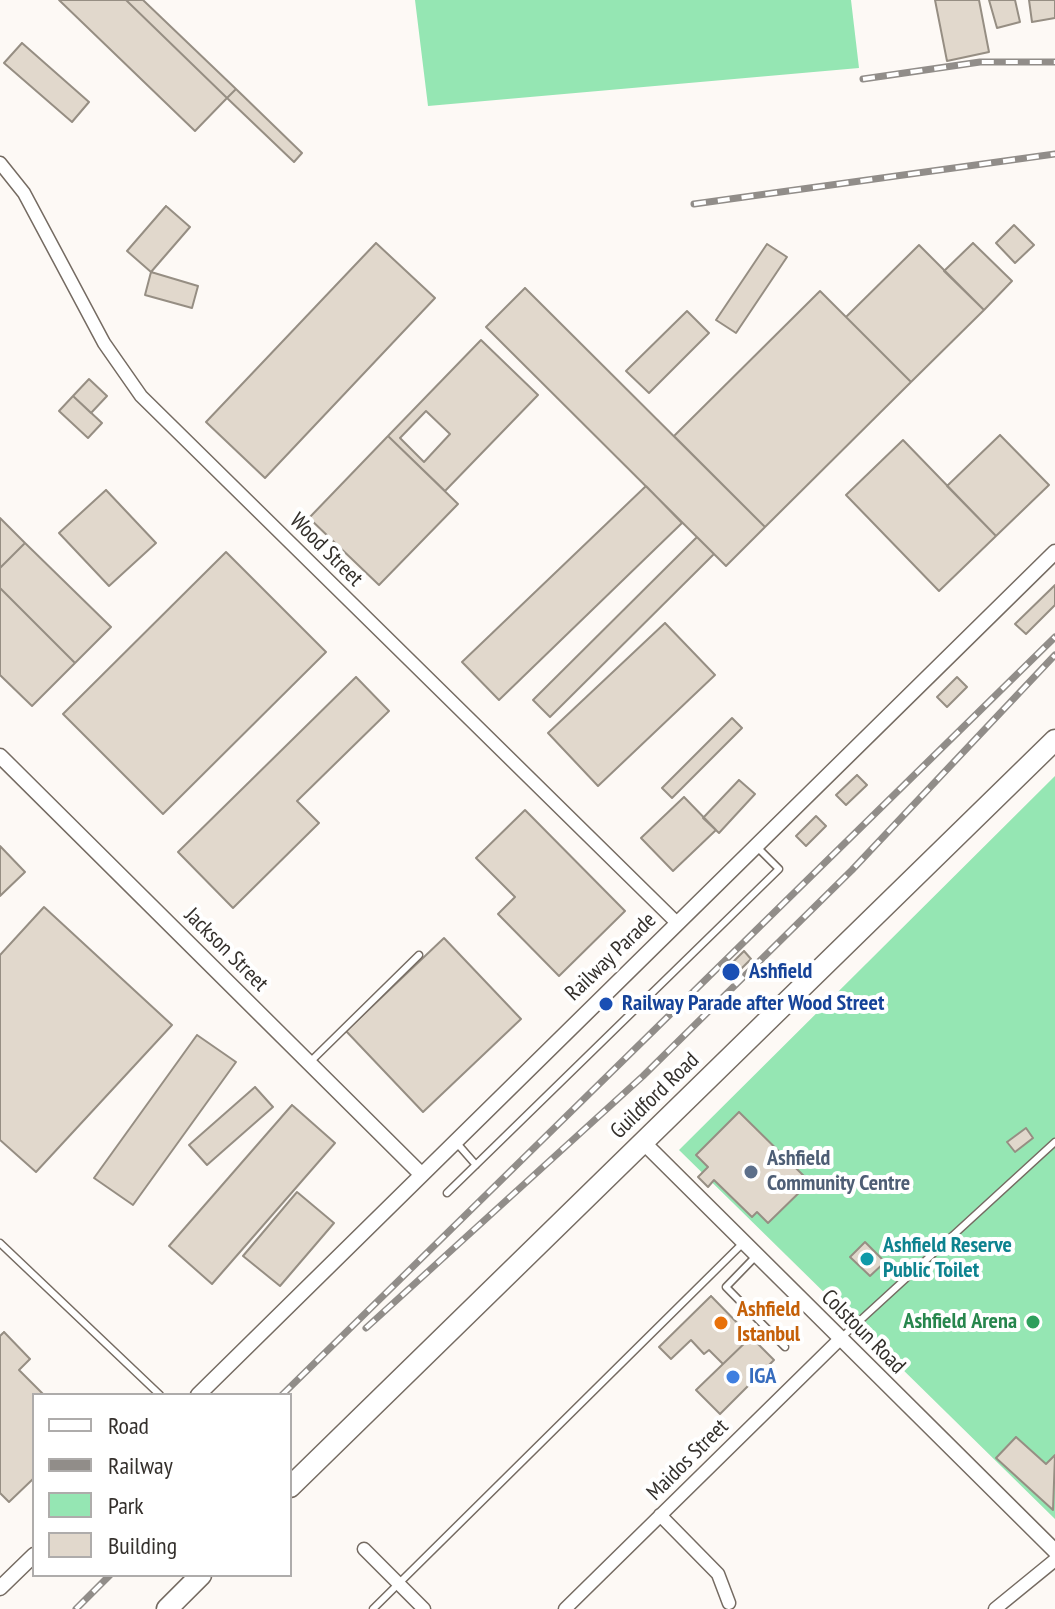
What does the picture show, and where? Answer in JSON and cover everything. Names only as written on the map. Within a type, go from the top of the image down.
[{"type":"highway","name":"Guildford Road","points":[[292,1485],[1055,740]]},
{"type":"highway","points":[[167,1609],[199,1577]]},
{"type":"street","name":"Wood Street","points":[[0,163],[24,193],[104,343],[141,396],[677,923]]},
{"type":"street","name":"Railway Parade","points":[[200,1393],[1055,552]]},
{"type":"street","name":"Jackson Street","points":[[0,756],[421,1174]]},
{"type":"street","name":"Colstoun Road","points":[[643,1142],[1055,1551]]},
{"type":"street","name":"Maidos Street","points":[[565,1609],[840,1339]]},
{"type":"street","points":[[660,1515],[718,1574],[729,1603]]},
{"type":"street","points":[[364,1549],[424,1609]]},
{"type":"street","points":[[0,1588],[32,1557]]},
{"type":"street","points":[[995,1609],[1055,1560]]},
{"type":"lane","points":[[447,1193],[779,869],[756,846]]},
{"type":"lane","points":[[309,1063],[419,955]]},
{"type":"lane","points":[[455,1141],[476,1165]]},
{"type":"lane","points":[[840,1339],[856,1320],[1055,1142]]},
{"type":"lane","points":[[0,1243],[158,1393]]},
{"type":"lane","points":[[373,1609],[743,1243]]},
{"type":"lane","points":[[756,1256],[726,1287],[785,1347]]},
{"type":"green space","points":[[415,0],[851,0],[859,68],[428,106]]},
{"type":"green space","points":[[1055,776],[1055,1519],[679,1150]]},
{"type":"building","points":[[59,0],[126,0],[227,98],[195,131]]},
{"type":"building","points":[[126,0],[143,0],[236,89],[227,98]]},
{"type":"building","points":[[935,0],[979,0],[989,52],[947,61]]},
{"type":"building","points":[[989,0],[1015,0],[1020,22],[997,28]]},
{"type":"building","points":[[1029,0],[1055,0],[1055,18],[1032,22]]},
{"type":"building","points":[[22,43],[89,102],[72,122],[4,63]]},
{"type":"building","points":[[236,89],[302,153],[294,162],[227,98]]},
{"type":"building","points":[[166,206],[190,227],[151,272],[127,251]]},
{"type":"building","points":[[1014,225],[1034,245],[1015,263],[996,243]]},
{"type":"building","points":[[376,243],[435,298],[265,478],[206,422]]},
{"type":"building","points":[[973,243],[1012,281],[984,310],[944,271]]},
{"type":"building","points":[[767,244],[787,257],[736,333],[716,320]]},
{"type":"building","points":[[919,245],[984,310],[911,382],[846,317]]},
{"type":"building","points":[[151,272],[198,286],[192,308],[145,295]]},
{"type":"building","points":[[525,288],[765,527],[726,566],[486,327]]},
{"type":"building","points":[[820,291],[911,382],[765,527],[674,436]]},
{"type":"building","points":[[687,311],[709,333],[649,393],[626,371]]},
{"type":"building","points":[[481,340],[538,395],[445,491],[388,436]]},
{"type":"building","points":[[89,379],[107,396],[91,413],[73,396]]},
{"type":"building","points":[[73,396],[102,423],[88,438],[59,411]]},
{"type":"building","points":[[426,411],[450,434],[424,462],[400,438]]},
{"type":"building","points":[[1000,435],[1049,485],[996,536],[947,486]]},
{"type":"building","points":[[388,436],[458,504],[379,585],[309,518]]},
{"type":"building","points":[[903,440],[996,536],[939,591],[846,495]]},
{"type":"building","points":[[646,486],[682,523],[499,700],[462,662]]},
{"type":"building","points":[[106,490],[156,543],[109,586],[59,533]]},
{"type":"building","points":[[0,518],[25,543],[0,568]]},
{"type":"building","points":[[697,537],[714,554],[550,717],[533,700]]},
{"type":"building","points":[[25,543],[111,627],[75,663],[0,588],[0,568]]},
{"type":"building","points":[[226,552],[326,652],[163,814],[63,714]]},
{"type":"building","points":[[1055,585],[1055,605],[1026,634],[1015,624]]},
{"type":"building","points":[[0,588],[75,663],[32,706],[0,675]]},
{"type":"building","points":[[665,623],[715,675],[598,786],[548,733]]},
{"type":"building","points":[[356,677],[389,711],[297,801],[319,823],[233,908],[178,852]]},
{"type":"building","points":[[957,677],[967,687],[947,707],[937,697]]},
{"type":"building","points":[[732,718],[742,728],[672,798],[662,788]]},
{"type":"building","points":[[857,775],[867,785],[846,805],[836,795]]},
{"type":"building","points":[[739,780],[755,794],[719,833],[703,818]]},
{"type":"building","points":[[684,797],[716,830],[673,871],[641,838]]},
{"type":"building","points":[[525,810],[625,911],[559,976],[498,914],[515,897],[476,858]]},
{"type":"building","points":[[816,816],[826,826],[806,846],[796,836]]},
{"type":"building","points":[[0,846],[25,872],[0,896]]},
{"type":"building","points":[[44,907],[172,1025],[36,1172],[0,1140],[0,955]]},
{"type":"building","points":[[444,938],[521,1019],[423,1112],[346,1031]]},
{"type":"building","points":[[744,951],[751,959],[734,976],[727,968]]},
{"type":"building","points":[[197,1035],[236,1062],[133,1205],[94,1178]]},
{"type":"building","points":[[255,1087],[273,1107],[207,1165],[189,1145]]},
{"type":"building","points":[[292,1105],[335,1143],[212,1284],[169,1246]]},
{"type":"building","name":"Ashfield Community Centre","points":[[739,1112],[810,1182],[768,1223],[757,1212],[752,1217],[714,1180],[708,1187],[698,1177],[708,1167],[696,1155]]},
{"type":"building","points":[[1026,1128],[1033,1138],[1015,1152],[1007,1142]]},
{"type":"building","points":[[297,1192],[334,1223],[280,1286],[243,1256]]},
{"type":"building","name":"Ashfield Reserve Public Toilet","points":[[865,1242],[885,1262],[870,1276],[850,1257]]},
{"type":"building","points":[[711,1296],[751,1337],[723,1364],[709,1350],[704,1354],[691,1340],[671,1359],[659,1347]]},
{"type":"building","points":[[4,1332],[30,1359],[19,1370],[42,1393],[32,1393],[32,1480],[9,1502],[0,1493],[0,1336]]},
{"type":"building","name":"IGA","points":[[751,1337],[774,1360],[720,1414],[696,1390]]},
{"type":"building","points":[[1016,1437],[1046,1464],[1055,1455],[1053,1510],[996,1458]]},
{"type":"railway","points":[[863,79],[980,62],[1055,62]]},
{"type":"railway","points":[[694,204],[1055,154]]},
{"type":"railway","points":[[284,1393],[1055,637]]},
{"type":"railway","points":[[366,1328],[643,1076],[852,870],[1055,655]]},
{"type":"railway","points":[[76,1609],[108,1577]]},
{"type":"place","name":"Ashfield","points":[[731,972]]},
{"type":"place","name":"Railway Parade after Wood Street","points":[[606,1004]]},
{"type":"place","name":"Ashfield Community Centre","points":[[751,1172]]},
{"type":"place","name":"Ashfield Reserve Public Toilet","points":[[867,1259]]},
{"type":"place","name":"Ashfield Arena","points":[[1033,1322]]},
{"type":"place","name":"Ashfield Istanbul","points":[[721,1323]]},
{"type":"place","name":"IGA","points":[[733,1377]]}]
